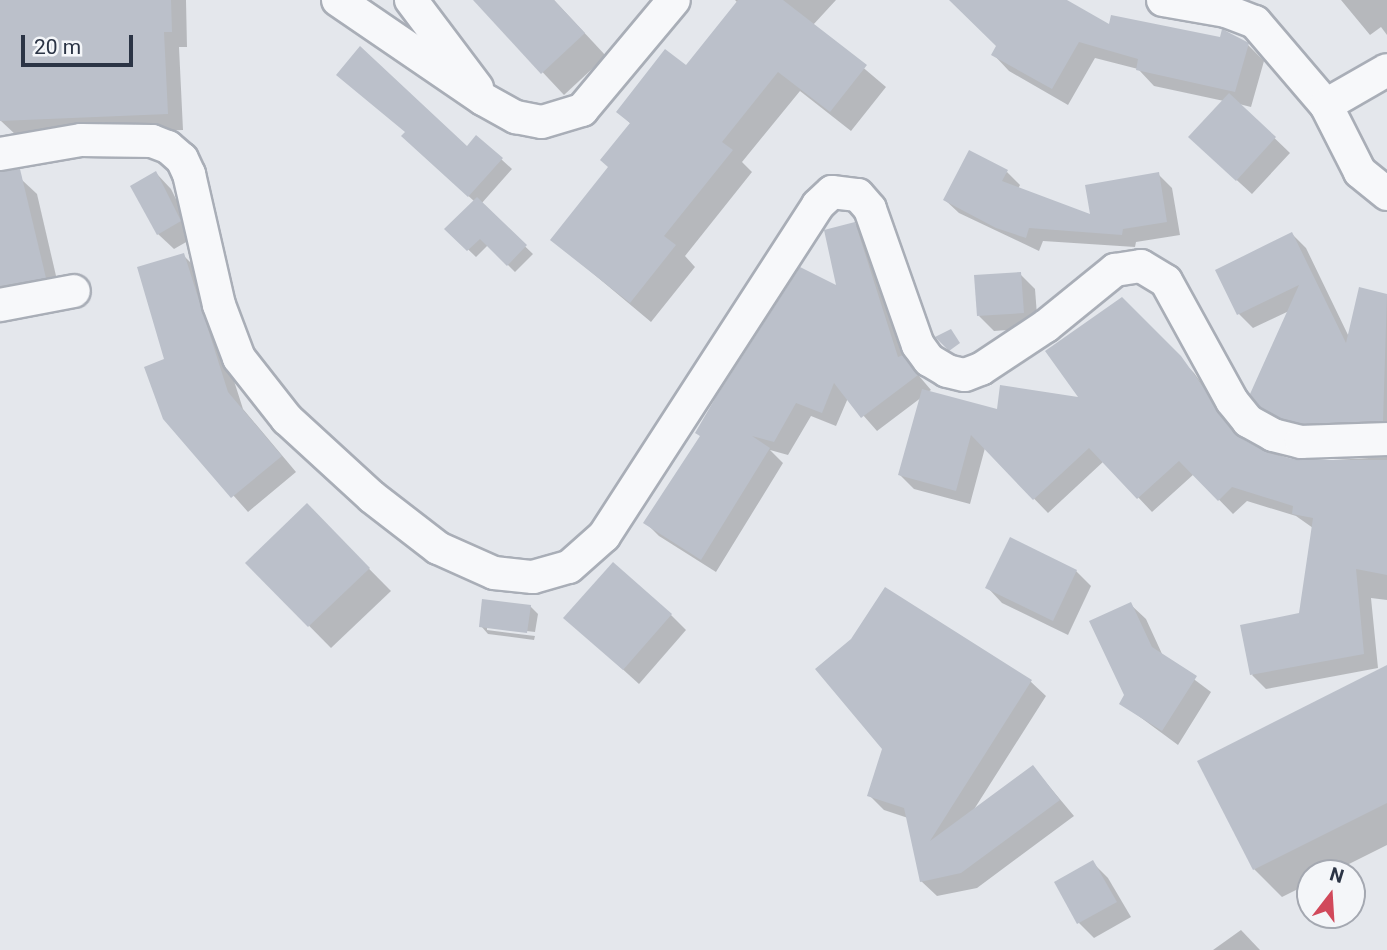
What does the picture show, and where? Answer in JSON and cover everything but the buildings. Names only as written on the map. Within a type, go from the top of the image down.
[{"type":"street","points":[[338,0],[482,99],[516,117],[542,122],[582,110],[674,0]]},
{"type":"street","points":[[411,0],[450,47],[482,99]]},
{"type":"street","points":[[1163,0],[1226,11],[1255,22],[1326,105],[1360,172],[1387,194]]},
{"type":"street","points":[[1326,105],[1387,69]]},
{"type":"street","points":[[0,154],[81,140],[152,141],[175,153],[189,174],[219,305],[239,358],[287,419],[372,497],[438,548],[494,573],[533,577],[569,567],[604,536],[818,205],[832,192],[858,195],[870,209],[918,345],[929,360],[947,371],[965,374],[981,369],[1046,326],[1115,270],[1141,267],[1166,281],[1232,401],[1248,421],[1273,435],[1301,442],[1387,439]]},
{"type":"street","points":[[0,305],[74,290]]}]
